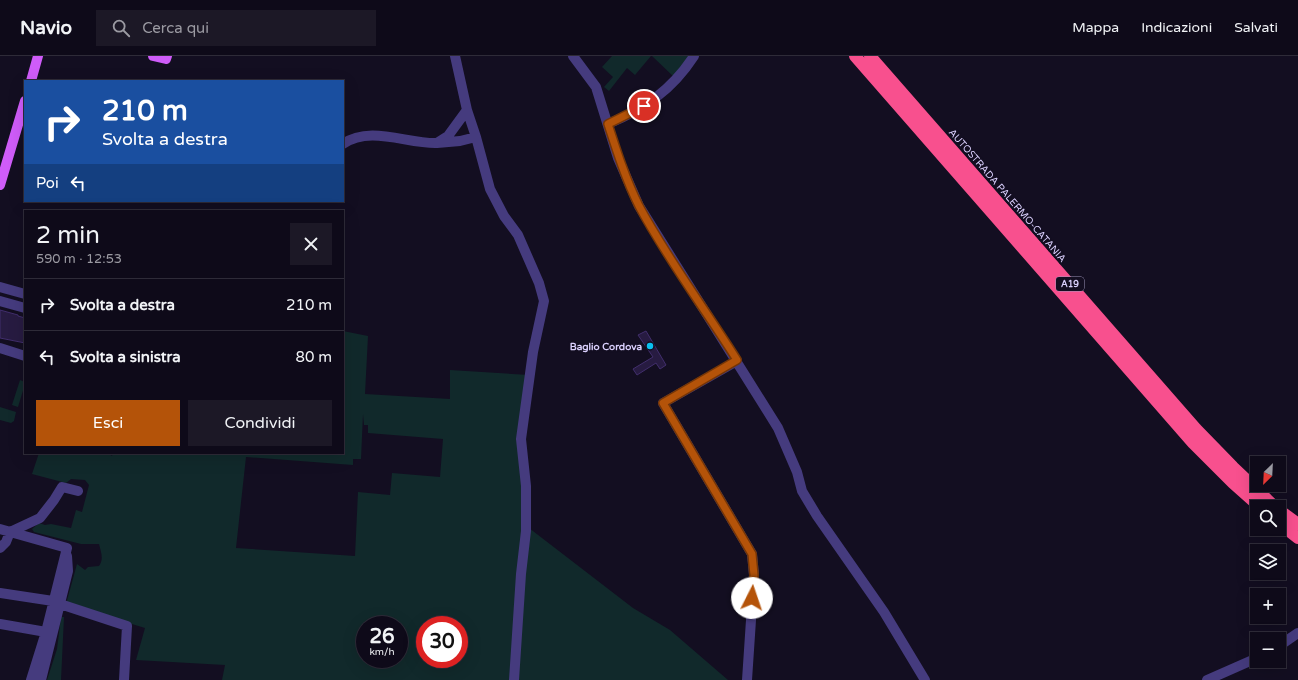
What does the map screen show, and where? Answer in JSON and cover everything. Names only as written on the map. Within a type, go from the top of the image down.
[{"type":"highway","name":"A19","points":[[855,56],[1183,432],[1233,483],[1252,500]]},
{"type":"highway","name":"AUTOSTRADA PALERMO-CATANIA","points":[[870,56],[1196,429],[1268,500]]},
{"type":"highway","points":[[1286,515],[1298,524]]},
{"type":"highway","points":[[1286,529],[1298,538]]},
{"type":"main road","points":[[31,80],[38,56]]},
{"type":"main road","points":[[154,56],[166,58]]},
{"type":"main road","points":[[1,179],[24,104]]},
{"type":"street","points":[[456,56],[467,110],[490,189],[504,216],[518,235],[539,283],[544,301],[533,352],[521,439],[526,486],[526,531],[521,574],[514,680]]},
{"type":"street","points":[[573,56],[596,87],[618,158],[639,206],[737,360],[778,428],[802,491],[816,516],[884,612],[925,680]]},
{"type":"street","points":[[608,124],[644,106],[670,86],[694,56]]},
{"type":"street","points":[[437,143],[451,132],[467,110]]},
{"type":"street","points":[[451,132],[450,136],[453,140],[460,141]]},
{"type":"street","points":[[344,143],[367,135],[425,144],[460,141],[476,137]]},
{"type":"street","points":[[24,294],[3,288],[2,301],[24,308]]},
{"type":"street","points":[[0,348],[24,356]]},
{"type":"street","points":[[737,360],[663,403],[752,554],[754,575],[747,680]]},
{"type":"street","points":[[5,530],[40,518],[62,487],[78,491]]},
{"type":"street","points":[[0,548],[6,542],[5,530]]},
{"type":"street","points":[[5,530],[67,548],[41,680]]},
{"type":"street","points":[[0,593],[57,602],[127,626],[124,680]]},
{"type":"street","points":[[31,680],[57,602]]},
{"type":"street","points":[[0,624],[46,632]]},
{"type":"street","points":[[1286,641],[1298,633]]},
{"type":"street","points":[[1207,680],[1250,661]]},
{"type":"green space","points":[[612,56],[651,56],[635,75],[627,68],[609,91],[604,87],[613,77],[602,67]]},
{"type":"green space","points":[[652,56],[690,56],[674,77]]},
{"type":"green space","points":[[344,331],[368,336],[365,394],[450,399],[450,370],[529,375],[521,439],[529,528],[633,608],[670,630],[728,680],[222,680],[225,665],[136,660],[145,628],[66,604],[77,564],[85,570],[88,567],[99,566],[101,563],[102,555],[99,544],[81,544],[34,532],[32,529],[39,523],[71,528],[76,510],[82,512],[89,485],[85,480],[71,479],[66,483],[32,474],[39,454],[109,454],[112,456],[113,454],[344,454]],"holes":[[[363,414],[364,425],[368,425],[368,433],[443,439],[440,477],[392,473],[390,495],[358,492],[355,556],[236,548],[246,457],[353,465],[353,459],[361,459]]]},
{"type":"green space","points":[[20,380],[24,382],[24,387],[18,407],[12,405]]},
{"type":"green space","points":[[0,407],[16,412],[14,421],[11,423],[0,420]]},
{"type":"green space","points":[[61,617],[64,617],[61,680],[47,680],[57,649]]},
{"type":"building","points":[[0,310],[24,318],[24,343],[0,338]]},
{"type":"building","name":"Baglio Cordova","points":[[646,331],[666,365],[660,369],[656,363],[637,375],[633,369],[653,357],[638,335]]},
{"type":"place","name":"Baglio Cordova","points":[[650,346]]},
{"type":"route","points":[[644,106],[627,116],[608,124],[618,158],[639,206],[737,360],[663,403],[752,554],[754,575],[752,598]]}]
